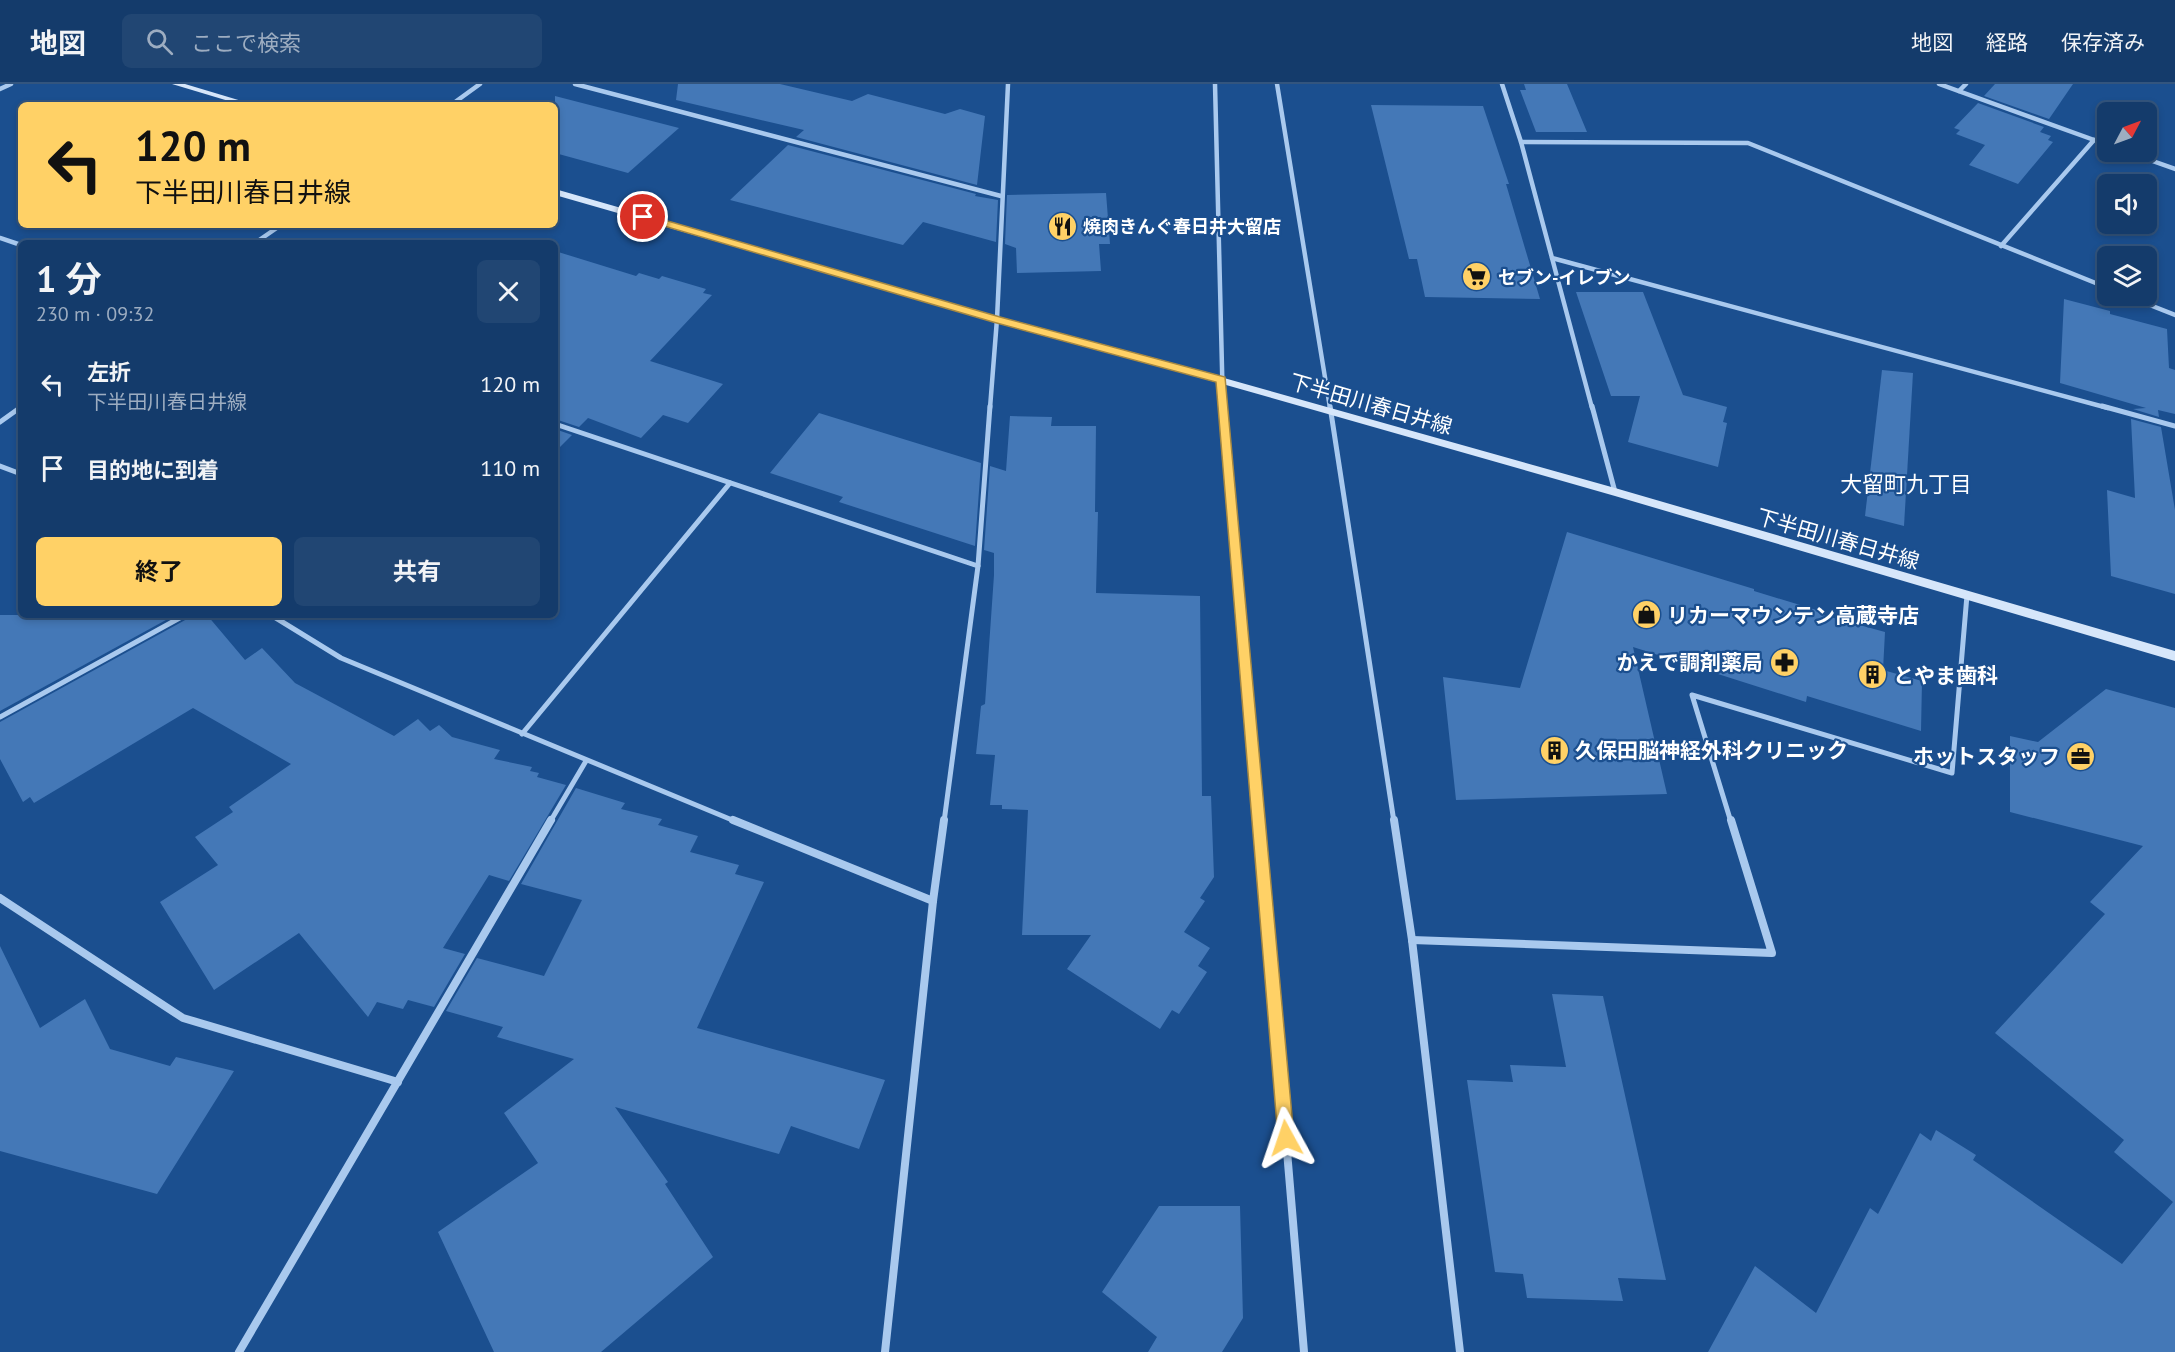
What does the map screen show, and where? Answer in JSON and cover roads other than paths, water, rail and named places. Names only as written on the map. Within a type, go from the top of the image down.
[{"type":"main road","points":[[176,84],[240,102]]},
{"type":"main road","name":"下半田川春日井線","points":[[558,193],[997,319],[1616,492],[2175,656]]},
{"type":"street","points":[[0,89],[11,84]]},
{"type":"street","points":[[454,102],[480,84]]},
{"type":"street","points":[[575,84],[1001,196]]},
{"type":"street","points":[[885,1352],[933,901],[978,567],[997,319],[1008,84]]},
{"type":"street","points":[[1215,84],[1221,380],[1304,1352]]},
{"type":"street","points":[[1276,84],[1331,411],[1412,940],[1460,1352]]},
{"type":"street","points":[[1502,84],[1521,142],[1616,492]]},
{"type":"street","points":[[1939,84],[2097,141]]},
{"type":"street","points":[[1959,91],[1966,84]]},
{"type":"street","points":[[2001,246],[2094,140]]},
{"type":"street","points":[[1521,142],[1748,143],[2097,284]]},
{"type":"street","points":[[2155,162],[2175,169]]},
{"type":"street","points":[[259,240],[276,228]]},
{"type":"street","points":[[0,238],[18,244]]},
{"type":"street","points":[[1552,258],[2175,426]]},
{"type":"street","points":[[2152,306],[2175,315]]},
{"type":"street","points":[[0,422],[18,409]]},
{"type":"street","points":[[558,425],[978,567]]},
{"type":"street","points":[[0,466],[18,473]]},
{"type":"street","points":[[522,734],[730,483]]},
{"type":"street","points":[[1412,940],[1772,953],[1692,695],[1952,773],[1967,596]]},
{"type":"street","points":[[0,717],[180,618]]},
{"type":"street","points":[[276,618],[341,658],[586,761],[933,901]]},
{"type":"street","points":[[239,1352],[586,761]]},
{"type":"street","points":[[0,898],[183,1018],[398,1082]]},
{"type":"place","name":"焼肉きんぐ春日井大留店","points":[[1062,226]]},
{"type":"place","name":"セブン-イレブン","points":[[1477,277]]},
{"type":"place","name":"リカーマウンテン高蔵寺店","points":[[1646,615]]},
{"type":"place","name":"かえで調剤薬局","points":[[1784,662]]},
{"type":"place","name":"とやま歯科","points":[[1872,675]]},
{"type":"place","name":"久保田脳神経外科クリニック","points":[[1554,750]]},
{"type":"place","name":"ホットスタッフ","points":[[2081,756]]},
{"type":"district","name":"大留町九丁目","points":[[1906,484]]}]
